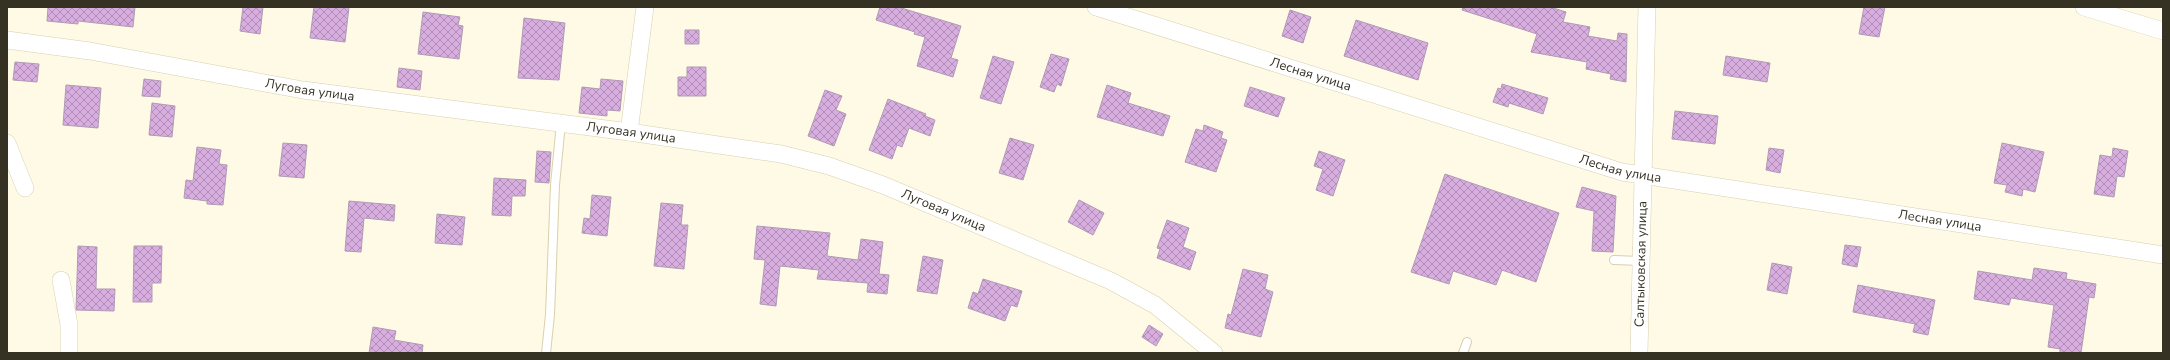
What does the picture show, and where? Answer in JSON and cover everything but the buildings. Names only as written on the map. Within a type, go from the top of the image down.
[{"type":"street","points":[[629,132],[645,7]]},
{"type":"street","name":"Лесная улица","points":[[1096,7],[1616,170],[1643,176],[2163,255]]},
{"type":"street","name":"Салтыковская улица","points":[[1639,353],[1647,7]]},
{"type":"street","points":[[2084,7],[2163,31]]},
{"type":"street","name":"Луговая улица","points":[[7,40],[90,51],[304,90],[629,132],[781,154],[830,166],[883,185],[1111,281],[1156,304],[1214,353]]},
{"type":"street","points":[[7,143],[25,188]]},
{"type":"street","points":[[61,280],[69,325],[69,353]]},
{"type":"lane","points":[[546,353],[550,315],[555,185],[561,123]]},
{"type":"lane","points":[[1614,260],[1641,261]]},
{"type":"lane","points":[[1463,353],[1467,342]]}]
